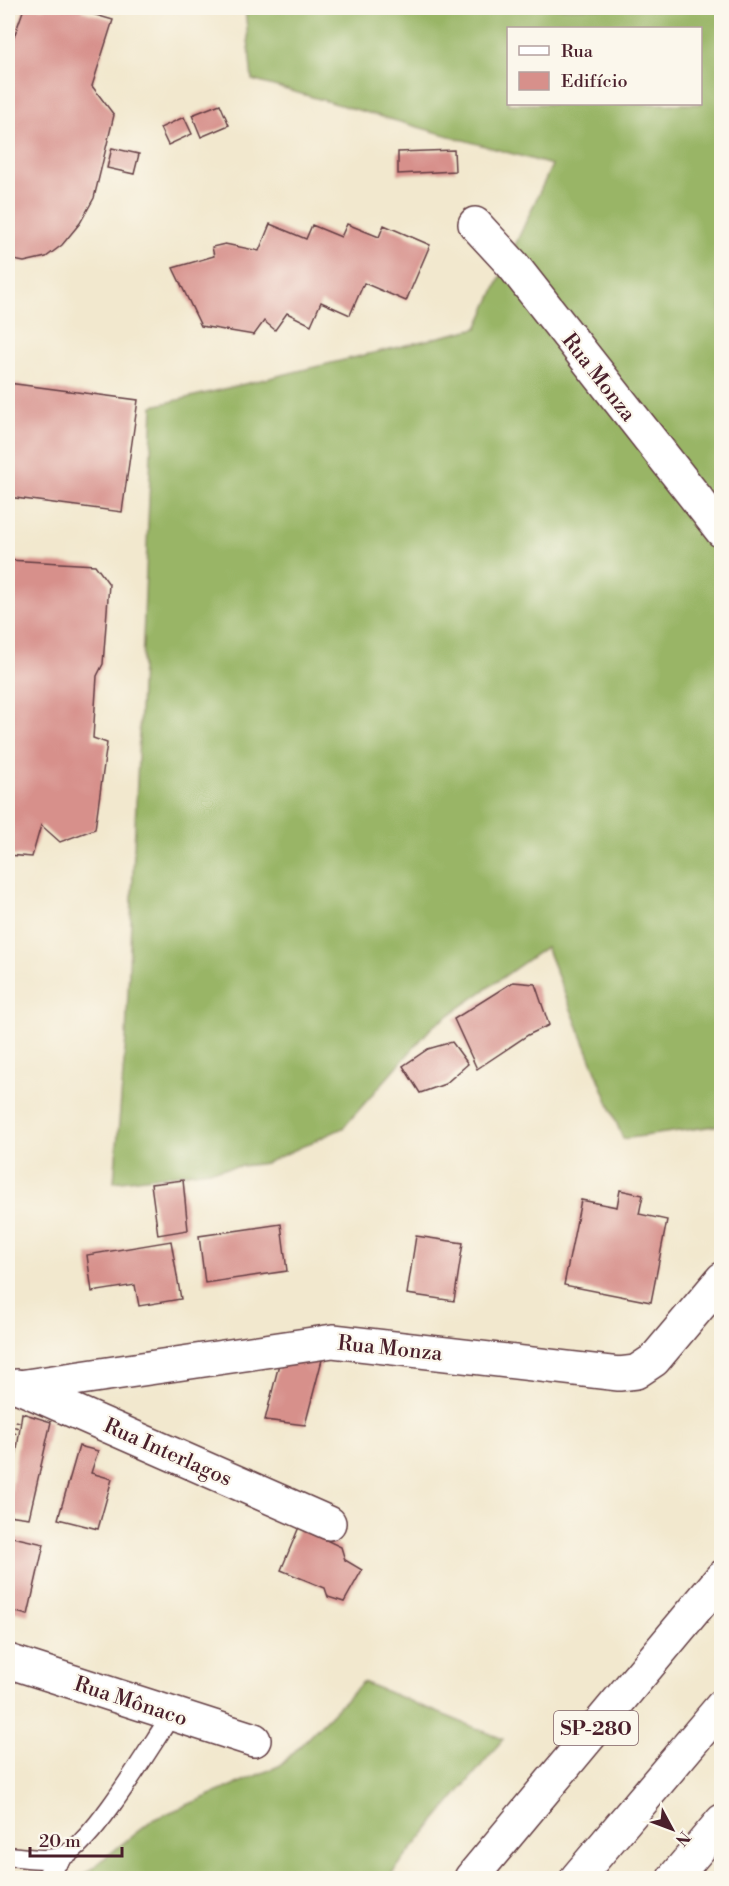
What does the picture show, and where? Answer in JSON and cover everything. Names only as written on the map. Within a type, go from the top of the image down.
[{"type":"main road","name":"Rua Monza","points":[[476,224],[512,264],[609,391],[722,531]]},
{"type":"main road","name":"Rua Monza","points":[[13,1384],[333,1341],[619,1374],[636,1372],[664,1350],[722,1279]]},
{"type":"main road","name":"Rua Interlagos","points":[[13,1384],[329,1523]]},
{"type":"main road","name":"SP-280","points":[[471,1878],[722,1577]]},
{"type":"main road","name":"Rua Mônaco","points":[[8,1661],[254,1740]]},
{"type":"main road","points":[[577,1878],[722,1706]]},
{"type":"main road","points":[[675,1878],[722,1821]]},
{"type":"lane","points":[[44,1878],[65,1855],[87,1837],[172,1714]]},
{"type":"lane","points":[[8,1856],[39,1859],[65,1855]]},
{"type":"green space","points":[[245,8],[721,8],[721,1125],[623,1139],[546,947],[432,1027],[343,1128],[266,1163],[114,1182],[126,1038],[153,406],[477,328],[552,165],[252,80]]},
{"type":"green space","points":[[363,1682],[503,1739],[388,1878],[80,1878],[152,1820],[281,1765]]},
{"type":"building","points":[[24,8],[83,8],[82,11],[113,20],[92,86],[114,115],[94,198],[80,223],[62,245],[46,257],[24,262],[8,259],[8,54]]},
{"type":"building","points":[[220,104],[229,125],[201,137],[192,115]]},
{"type":"building","points":[[184,117],[192,134],[168,145],[160,128]]},
{"type":"building","points":[[112,148],[139,154],[134,174],[107,168]]},
{"type":"building","points":[[454,150],[455,171],[398,174],[398,152]]},
{"type":"building","points":[[270,224],[306,239],[312,225],[341,237],[347,224],[379,237],[384,225],[430,245],[406,301],[364,283],[350,315],[321,302],[311,325],[287,313],[275,330],[264,321],[254,335],[201,326],[173,268],[214,256],[212,247],[225,244],[259,251]]},
{"type":"building","points":[[8,383],[138,400],[122,512],[8,497]]},
{"type":"building","points":[[8,560],[95,565],[109,584],[103,664],[97,676],[93,738],[107,743],[95,829],[60,842],[41,825],[32,857],[8,855]]},
{"type":"building","points":[[513,982],[535,984],[549,1025],[528,1035],[477,1069],[454,1019]]},
{"type":"building","points":[[452,1042],[468,1064],[445,1084],[420,1093],[403,1066],[428,1049]]},
{"type":"building","points":[[183,1180],[188,1230],[158,1235],[151,1184]]},
{"type":"building","points":[[620,1190],[643,1195],[639,1214],[667,1220],[651,1302],[564,1285],[581,1200],[617,1207]]},
{"type":"building","points":[[281,1224],[287,1271],[205,1283],[199,1236]]},
{"type":"building","points":[[416,1236],[463,1243],[454,1301],[407,1294]]},
{"type":"building","points":[[171,1241],[181,1299],[139,1306],[135,1285],[92,1292],[87,1255]]},
{"type":"building","points":[[324,1352],[305,1425],[265,1420],[280,1360]]},
{"type":"building","points":[[22,1413],[51,1422],[29,1518],[8,1515]]},
{"type":"building","points":[[79,1446],[98,1451],[91,1473],[112,1479],[98,1529],[58,1519]]},
{"type":"building","points":[[299,1527],[341,1547],[345,1560],[362,1570],[344,1602],[328,1597],[325,1588],[281,1570]]},
{"type":"building","points":[[8,1536],[44,1544],[28,1615],[8,1610]]}]
